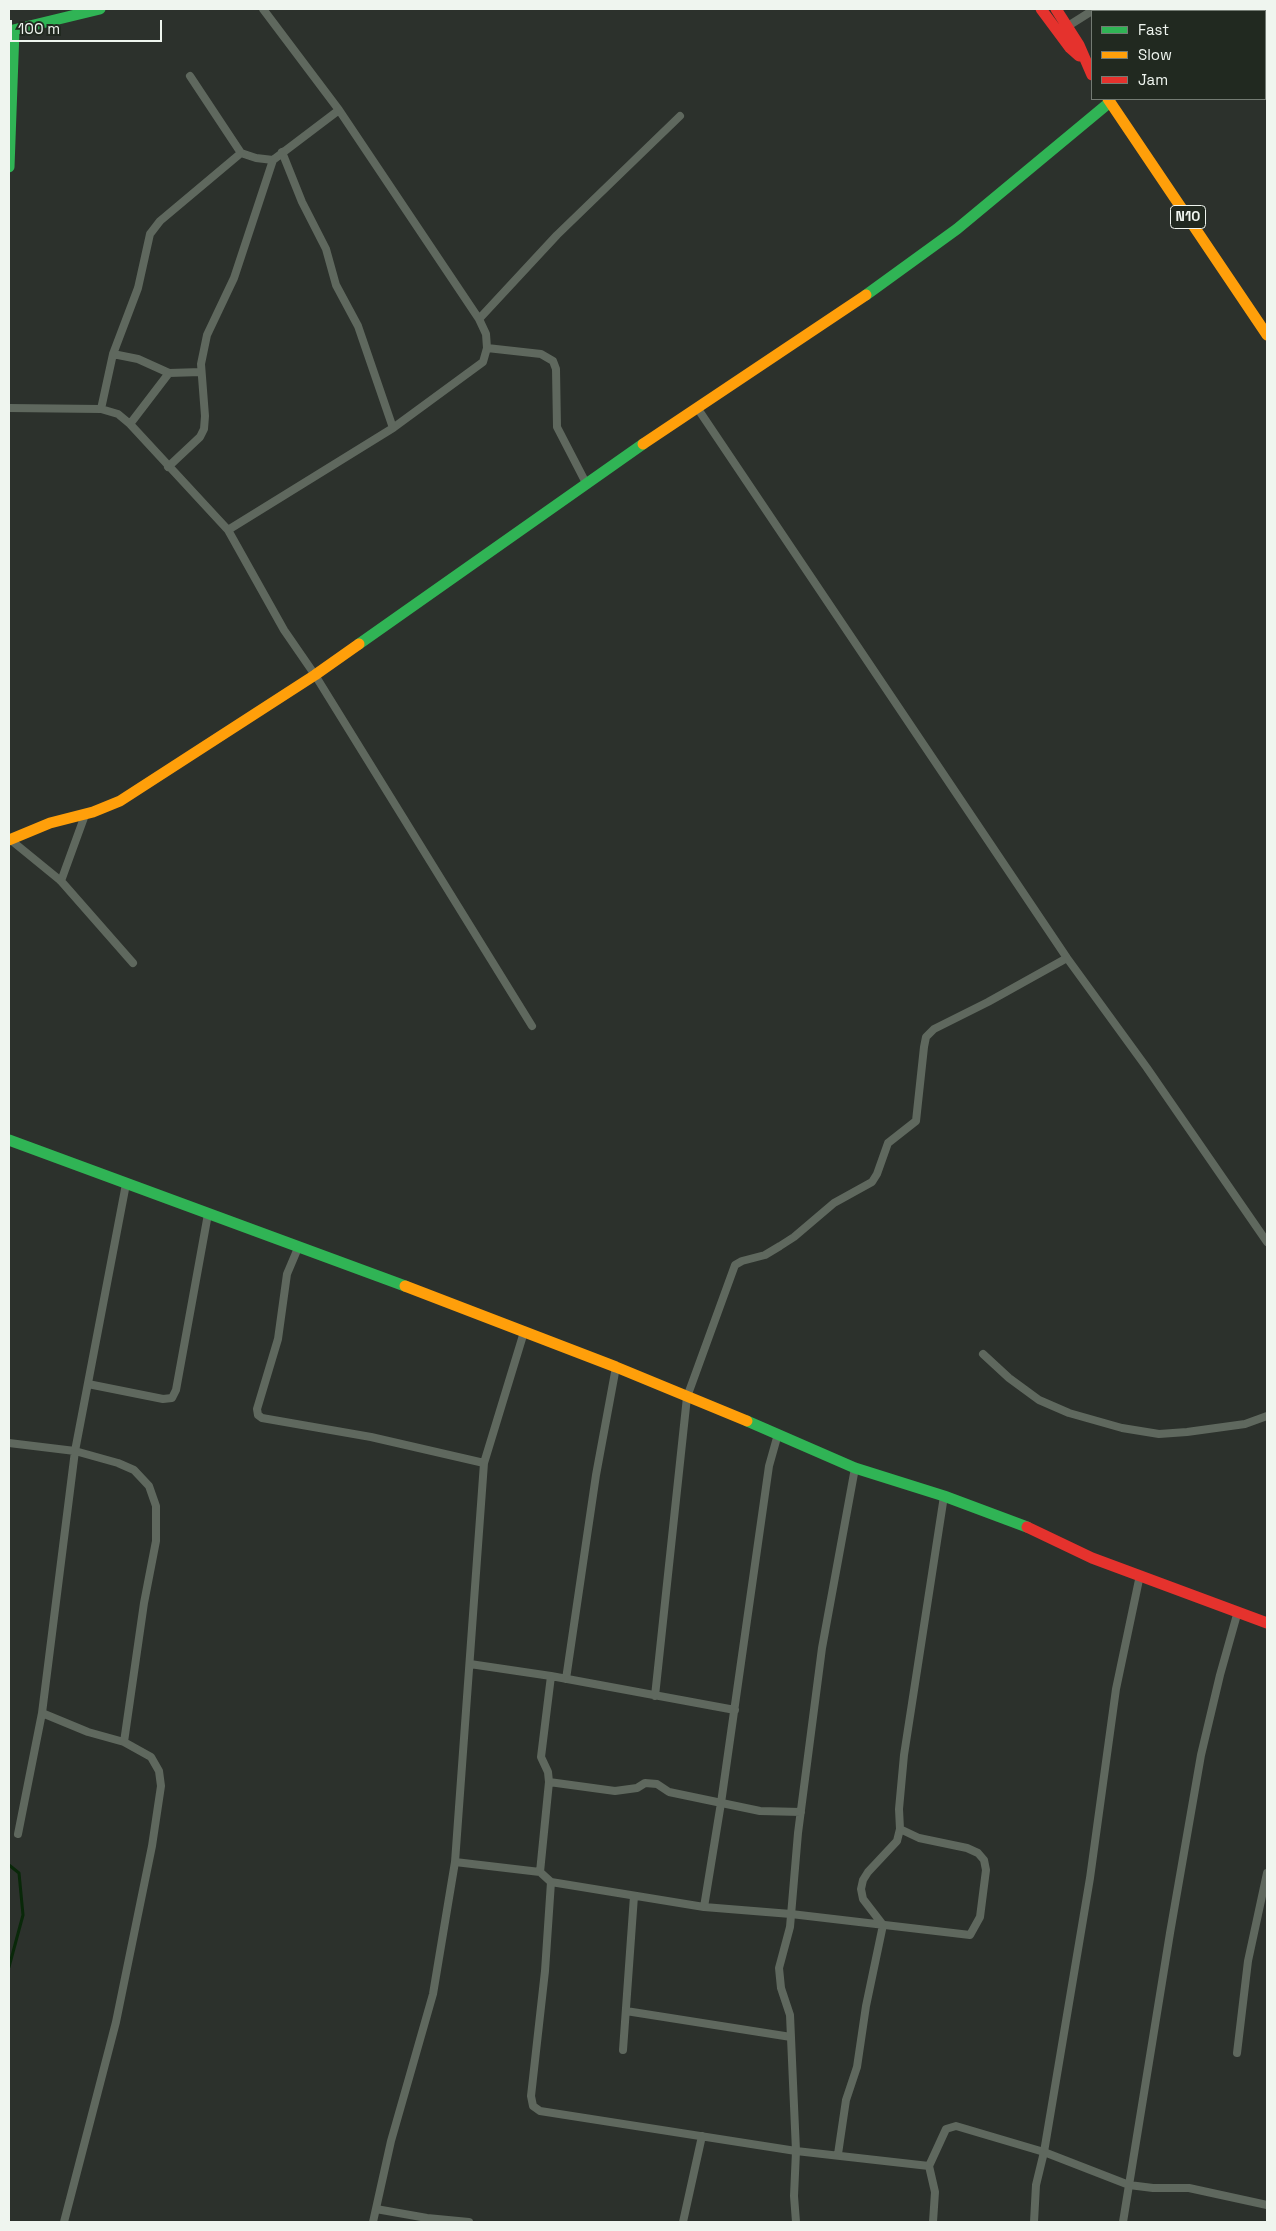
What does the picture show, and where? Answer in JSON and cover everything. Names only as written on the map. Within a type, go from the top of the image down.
[{"type":"main road","points":[[9,167],[12,31],[100,9]]},
{"type":"main road","points":[[1041,9],[1070,48],[1084,60]]},
{"type":"main road","points":[[1056,9],[1079,45],[1091,73]]},
{"type":"main road","points":[[10,840],[50,823],[84,815],[120,801],[315,675],[586,483],[900,272],[957,229],[1109,100]]},
{"type":"main road","name":"N10","points":[[1109,100],[1266,331]]},
{"type":"main road","points":[[9,1140],[298,1248],[371,1273],[616,1367],[855,1468],[944,1496],[1018,1523],[1092,1558],[1267,1623]]},
{"type":"street","points":[[228,530],[393,428],[483,362],[487,348],[486,334],[479,319],[339,110],[263,9]]},
{"type":"street","points":[[1068,26],[1091,12]]},
{"type":"street","points":[[190,76],[241,153],[256,158],[274,160]]},
{"type":"street","points":[[168,467],[200,437],[204,429],[205,416],[201,372],[207,335],[234,278],[274,160],[339,110]]},
{"type":"street","points":[[479,319],[557,235],[680,116]]},
{"type":"street","points":[[282,152],[302,202],[326,249],[336,284],[358,326],[393,428]]},
{"type":"street","points":[[101,409],[113,354],[138,288],[150,234],[160,221],[241,153]]},
{"type":"street","points":[[487,348],[541,354],[553,361],[556,369],[557,427],[586,483]]},
{"type":"street","points":[[113,354],[138,360],[169,373],[201,372]]},
{"type":"street","points":[[130,424],[169,373]]},
{"type":"street","points":[[9,408],[112,410],[130,424],[228,530],[284,630],[315,675],[532,1026]]},
{"type":"street","points":[[698,409],[1067,958],[1147,1068],[1267,1242]]},
{"type":"street","points":[[61,881],[84,815]]},
{"type":"street","points":[[10,840],[61,881],[133,963]]},
{"type":"street","points":[[655,1696],[687,1397],[735,1265],[764,1255],[780,1246],[807,1227],[834,1203],[872,1182],[877,1174],[888,1143],[916,1121],[926,1037],[934,1029],[988,1002],[1067,958]]},
{"type":"street","points":[[18,1834],[42,1713],[74,1451],[126,1184]]},
{"type":"street","points":[[88,1384],[164,1399],[172,1398],[176,1390],[208,1214]]},
{"type":"street","points":[[298,1248],[287,1274],[278,1338],[257,1409],[258,1415],[262,1418],[371,1437],[484,1463]]},
{"type":"street","points":[[373,2222],[391,2140],[433,1994],[455,1862],[484,1463],[524,1332]]},
{"type":"street","points":[[983,1354],[1009,1378],[1039,1400],[1069,1413],[1122,1428],[1168,1434],[1245,1424],[1267,1416]]},
{"type":"street","points":[[566,1679],[596,1475],[616,1367]]},
{"type":"street","points":[[704,1907],[722,1803],[769,1466],[778,1434]]},
{"type":"street","points":[[9,1443],[74,1451],[118,1462],[134,1470],[149,1486],[156,1506],[156,1541],[144,1603],[124,1742]]},
{"type":"street","points":[[796,2222],[794,2196],[796,2150],[790,2015],[781,1988],[779,1968],[787,1942],[791,1914],[800,1812],[822,1648],[855,1468]]},
{"type":"street","points":[[838,2154],[846,2100],[857,2067],[866,2006],[883,1925],[863,1899],[861,1889],[863,1880],[868,1872],[897,1841],[900,1829],[899,1809],[904,1755],[944,1496]]},
{"type":"street","points":[[1034,2222],[1036,2185],[1044,2152],[1088,1887],[1116,1689],[1140,1575]]},
{"type":"street","points":[[1123,2222],[1201,1754],[1238,1611]]},
{"type":"street","points":[[470,1664],[551,1676],[735,1710]]},
{"type":"street","points":[[540,1872],[549,1782],[541,1757],[551,1676]]},
{"type":"street","points":[[42,1713],[88,1732],[124,1742],[151,1757],[160,1771],[161,1786],[150,1855],[116,2022],[64,2222]]},
{"type":"street","points":[[549,1782],[615,1791],[637,1788],[645,1783],[656,1784],[669,1792],[722,1803],[769,1812],[800,1812]]},
{"type":"street","points":[[455,1862],[540,1872],[551,1882],[704,1907],[791,1914],[970,1936],[980,1917],[986,1870],[984,1860],[978,1852],[968,1848],[919,1838],[900,1829]]},
{"type":"street","points":[[1237,2053],[1248,1961],[1267,1873]]},
{"type":"street","points":[[551,1882],[545,1971],[531,2096],[533,2106],[540,2112],[796,2150],[929,2166]]},
{"type":"street","points":[[623,2050],[634,1896]]},
{"type":"street","points":[[626,2011],[791,2037]]},
{"type":"street","points":[[933,2222],[936,2192],[929,2166],[946,2129],[956,2126],[1044,2152],[1128,2185],[1153,2188],[1189,2188],[1267,2205]]},
{"type":"street","points":[[683,2222],[702,2136]]},
{"type":"street","points":[[376,2209],[426,2218],[469,2222]]},
{"type":"waterway","points":[[9,1865],[19,1873],[23,1915],[9,1967]]},
{"type":"traffic: fast","points":[[9,31],[100,9]]},
{"type":"traffic: fast","points":[[9,167],[14,30]]},
{"type":"traffic: fast","points":[[866,295],[957,229],[1110,102]]},
{"type":"traffic: fast","points":[[359,644],[643,444]]},
{"type":"traffic: fast","points":[[9,1140],[405,1286]]},
{"type":"traffic: fast","points":[[747,1421],[855,1468],[944,1496],[1027,1527]]},
{"type":"traffic: slow","points":[[1109,100],[1267,335]]},
{"type":"traffic: slow","points":[[643,444],[866,295]]},
{"type":"traffic: slow","points":[[9,840],[50,823],[93,812],[120,801],[315,675],[359,644]]},
{"type":"traffic: slow","points":[[405,1286],[616,1367],[747,1421]]},
{"type":"traffic: jam","points":[[1041,9],[1070,48],[1079,56]]},
{"type":"traffic: jam","points":[[1056,9],[1079,45],[1091,73]]},
{"type":"traffic: jam","points":[[1027,1527],[1092,1558],[1267,1623]]}]
